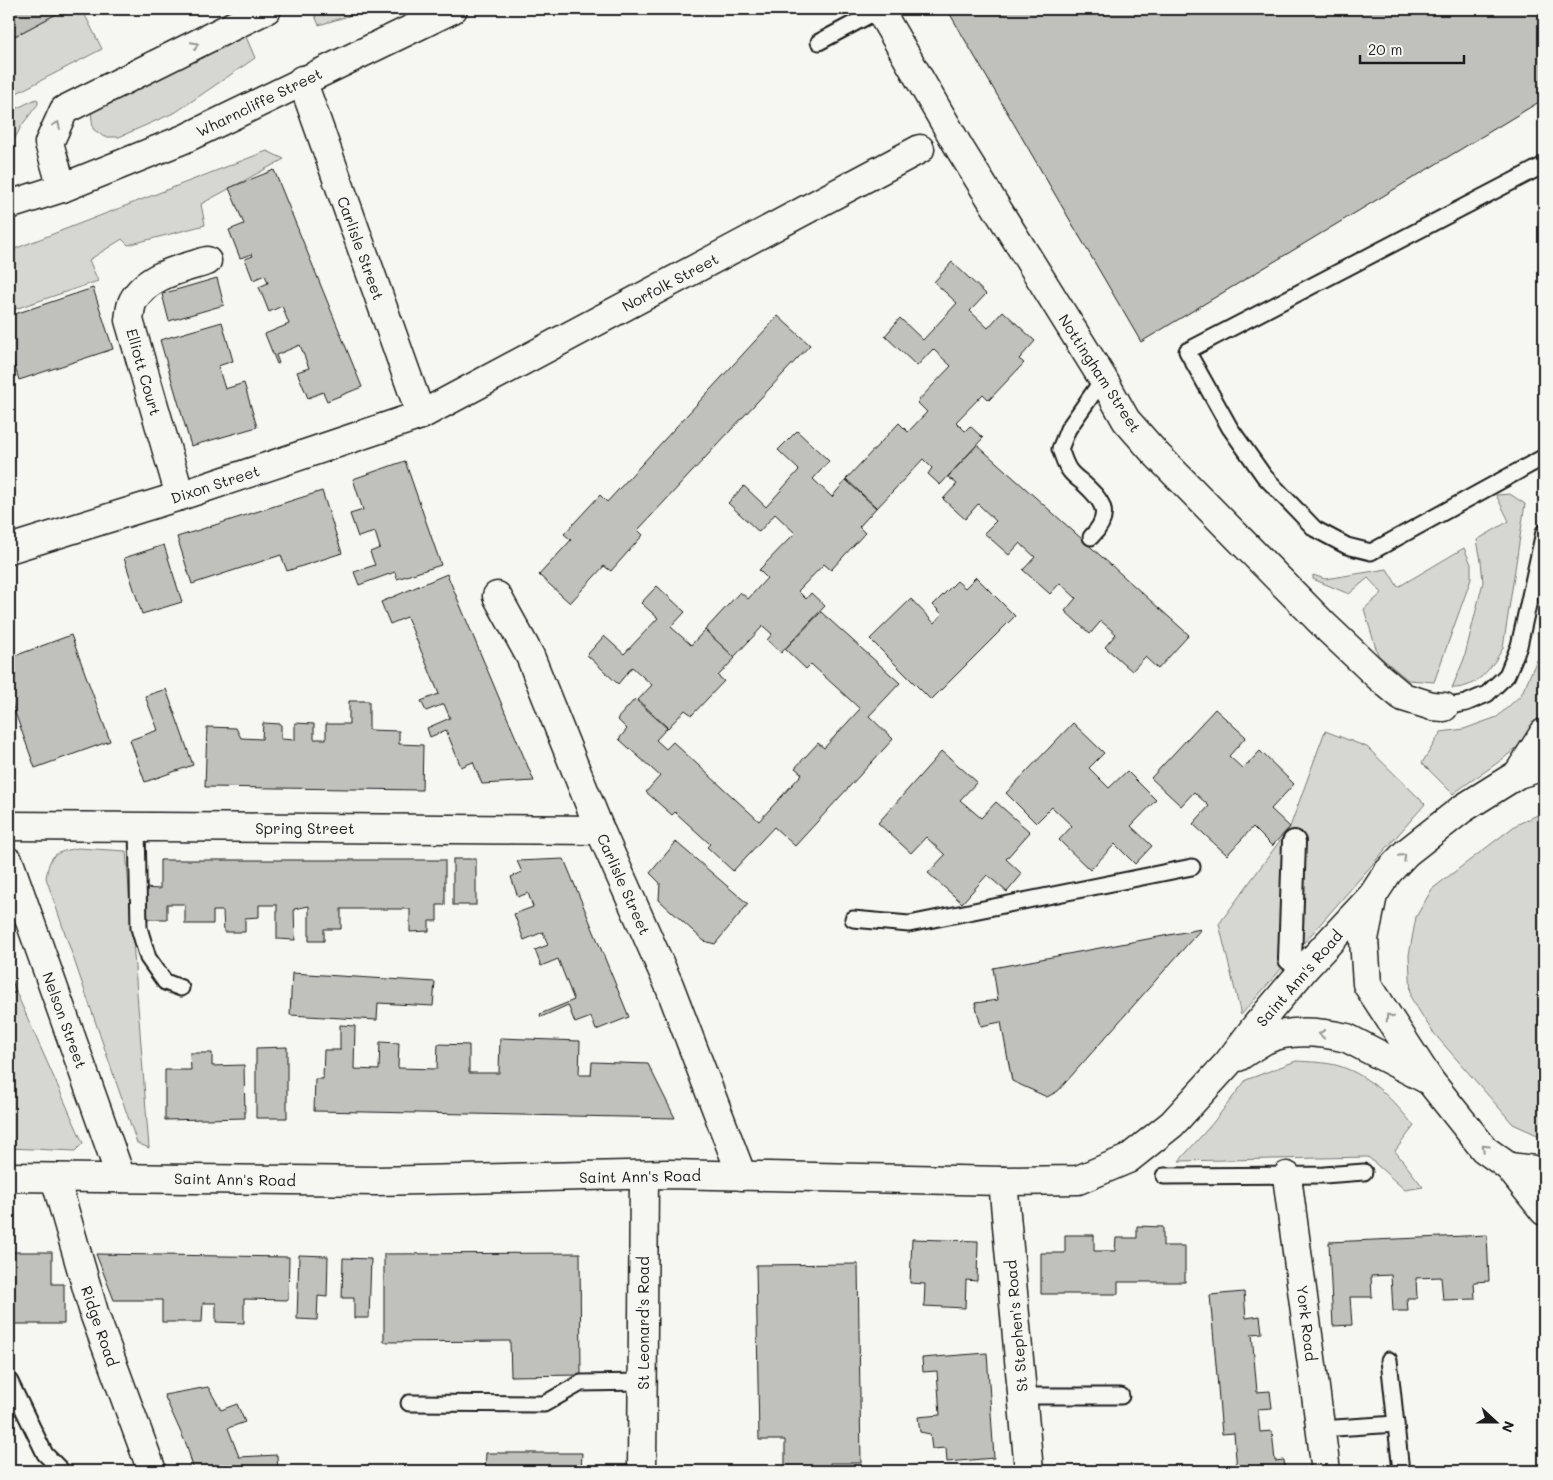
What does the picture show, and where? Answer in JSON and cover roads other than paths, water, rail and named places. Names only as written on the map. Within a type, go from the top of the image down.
[{"type":"street","points":[[62,188],[49,143],[64,110],[267,9]]},
{"type":"street","name":"Wharncliffe Street","points":[[9,206],[62,188],[184,138],[453,9]]},
{"type":"street","name":"Nottingham Street","points":[[879,9],[960,149],[1103,379],[1126,420],[1155,453],[1345,646],[1403,697],[1432,706],[1444,707]]},
{"type":"street","name":"Carlisle Street","points":[[302,80],[421,415]]},
{"type":"street","name":"Norfolk Street","points":[[421,415],[920,149]]},
{"type":"street","name":"Elliott Court","points":[[180,496],[129,320],[133,302],[146,285],[167,274],[207,261]]},
{"type":"street","name":"Dixon Street","points":[[9,549],[180,496],[421,415]]},
{"type":"street","name":"Carlisle Street","points":[[497,596],[530,656],[600,830],[669,985],[742,1176]]},
{"type":"street","points":[[1518,774],[1544,733]]},
{"type":"street","points":[[1544,766],[1518,774],[1462,809],[1406,853],[1388,872],[1373,895],[1364,940],[1367,984],[1430,1081],[1484,1149],[1509,1167],[1544,1212]]},
{"type":"street","name":"Spring Street","points":[[9,826],[600,830]]},
{"type":"street","points":[[1290,959],[1294,842]]},
{"type":"street","name":"Nelson Street","points":[[9,862],[121,1178]]},
{"type":"street","name":"Saint Ann's Road","points":[[9,1177],[376,1181],[644,1175],[1003,1181],[1078,1180],[1128,1159],[1172,1124],[1228,1063],[1256,1026],[1305,968],[1373,895]]},
{"type":"street","name":"Saint Ann's Road","points":[[1228,1063],[1267,1039],[1296,1032],[1332,1034],[1347,1038],[1430,1081]]},
{"type":"street","points":[[1509,1167],[1544,1170]]},
{"type":"street","name":"St Leonard's Road","points":[[642,1471],[644,1175]]},
{"type":"street","name":"York Road","points":[[1287,1176],[1326,1471]]},
{"type":"street","name":"Ridge Road","points":[[54,1178],[95,1316],[152,1471]]},
{"type":"street","name":"St Stephen's Road","points":[[1003,1181],[1029,1471]]},
{"type":"lane","points":[[819,42],[879,9]]},
{"type":"lane","points":[[1544,165],[1187,351],[1230,428],[1264,476],[1315,529],[1346,546],[1371,552],[1544,457]]},
{"type":"lane","points":[[1091,537],[1098,530],[1104,515],[1102,503],[1070,471],[1060,449],[1068,429],[1103,379]]},
{"type":"lane","points":[[1444,707],[1466,704],[1487,694],[1507,675],[1519,646],[1544,532]]},
{"type":"lane","points":[[137,827],[139,928],[148,958],[165,982],[181,988]]},
{"type":"lane","points":[[853,919],[909,924],[1192,867]]},
{"type":"lane","points":[[1164,1176],[1287,1176],[1364,1172]]},
{"type":"lane","points":[[1389,1360],[1400,1471]]},
{"type":"lane","points":[[9,1380],[45,1454],[62,1471]]},
{"type":"lane","points":[[409,1403],[544,1404],[581,1383],[642,1382]]},
{"type":"lane","points":[[1022,1396],[1121,1396]]},
{"type":"lane","points":[[1320,1429],[1396,1424]]}]
